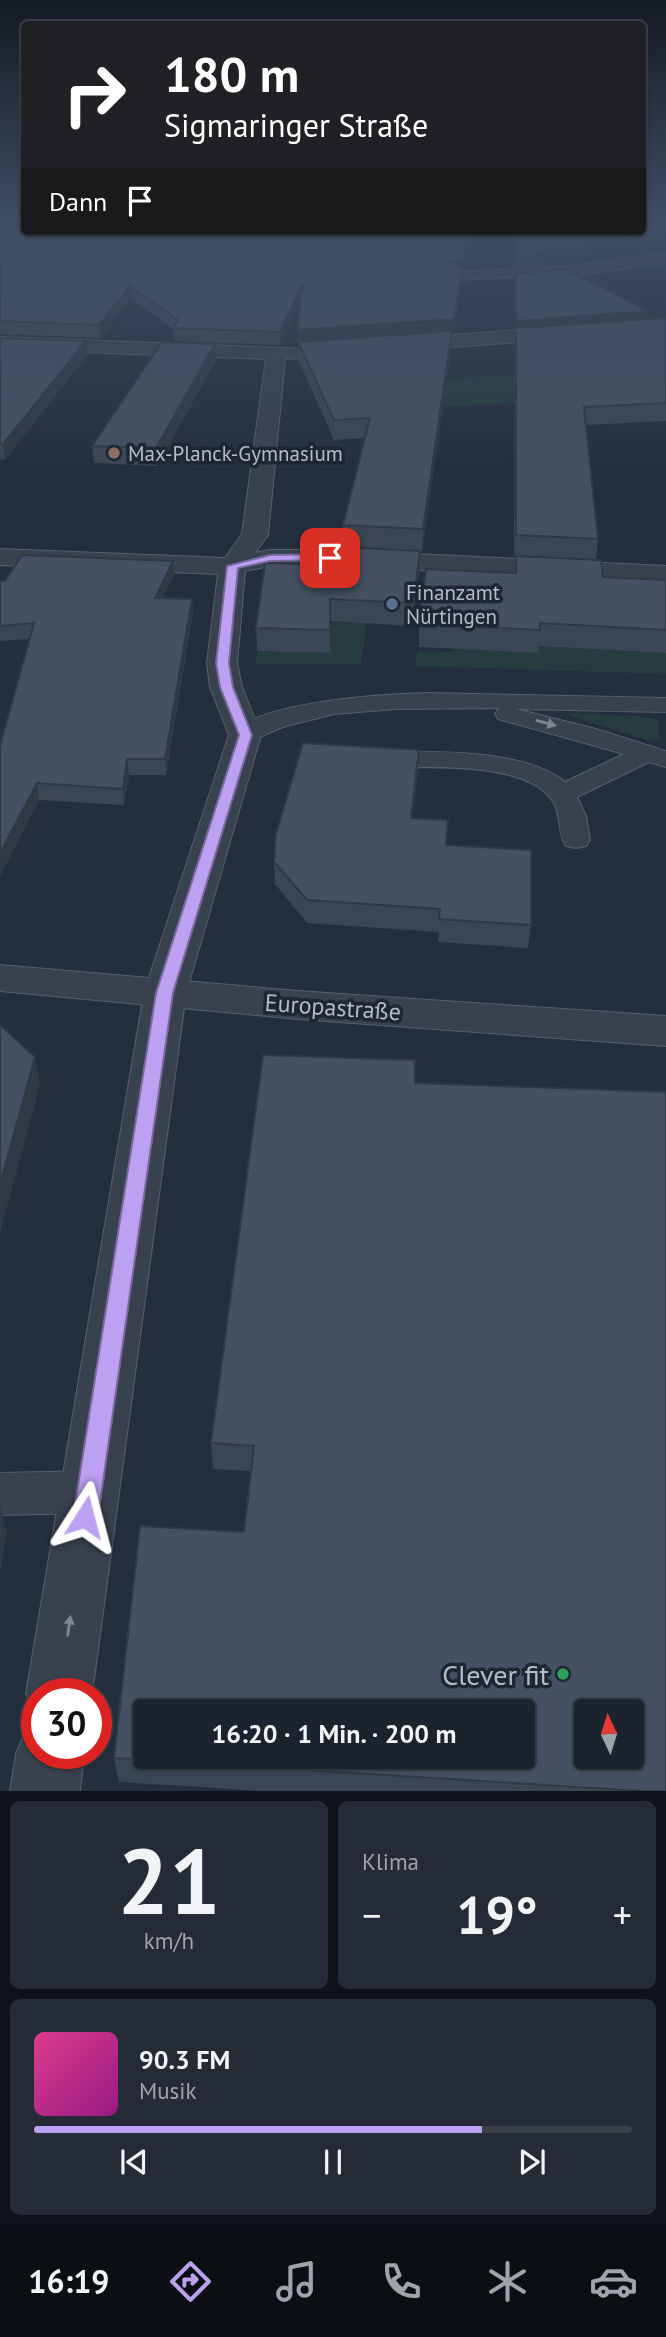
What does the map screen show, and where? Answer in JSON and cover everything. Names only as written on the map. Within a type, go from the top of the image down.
[{"type":"street","points":[[373,347],[666,325]]},
{"type":"street","points":[[0,343],[276,354],[318,351]]},
{"type":"street","points":[[61,1678],[165,993],[246,735],[226,687],[223,671],[232,566],[254,534],[276,354]]},
{"type":"street","points":[[0,557],[232,566],[270,558],[330,558],[666,574]]},
{"type":"street","name":"Europastraße","points":[[0,978],[299,1005],[666,1031]]},
{"type":"street","points":[[45,1791],[48,1769]]},
{"type":"lane","points":[[431,701],[510,714],[657,756]]},
{"type":"lane","points":[[246,735],[268,723],[314,709],[379,702],[666,705]]},
{"type":"lane","points":[[562,794],[657,756]]},
{"type":"lane","points":[[382,760],[443,758],[488,765],[546,780],[562,794],[574,820],[576,840]]},
{"type":"lane","points":[[0,1494],[89,1492]]},
{"type":"green space","points":[[666,365],[630,396],[333,413],[326,386]]},
{"type":"green space","points":[[330,622],[367,623],[361,664],[256,664],[257,651],[330,653]]},
{"type":"green space","points":[[538,646],[666,653],[666,674],[415,666],[418,651],[453,652],[454,649]]},
{"type":"green space","points":[[570,713],[650,717],[658,720],[660,739],[651,741],[570,716]]},
{"type":"building","points":[[0,303],[117,303],[99,325],[0,321]]},
{"type":"building","points":[[153,303],[294,303],[280,332],[173,328],[178,320]]},
{"type":"building","points":[[301,303],[457,303],[454,319],[297,330]]},
{"type":"building","points":[[516,303],[631,303],[648,311],[516,321]]},
{"type":"building","points":[[666,318],[666,403],[584,407],[598,539],[516,535],[516,328]]},
{"type":"building","points":[[452,331],[423,529],[343,525],[370,418],[334,420],[298,342]]},
{"type":"building","points":[[0,338],[86,341],[3,444],[0,444]]},
{"type":"building","points":[[162,342],[215,344],[156,448],[92,446]]},
{"type":"building","points":[[338,547],[420,551],[413,603],[330,599],[330,630],[256,628],[265,563],[330,565],[330,579]]},
{"type":"building","points":[[22,555],[173,561],[155,598],[192,599],[165,759],[127,759],[123,789],[37,783],[0,853],[0,746],[34,623],[0,626],[0,581],[5,581]]},
{"type":"building","points":[[516,556],[601,560],[603,577],[666,580],[666,630],[540,623],[540,630],[419,624],[426,569],[516,573]]},
{"type":"building","points":[[303,743],[419,750],[411,818],[448,820],[446,845],[531,850],[531,925],[439,919],[440,909],[307,900],[274,862],[276,834]]},
{"type":"building","points":[[0,1025],[35,1057],[0,1184]]},
{"type":"building","points":[[263,1055],[415,1060],[415,1083],[666,1092],[666,1791],[290,1769],[535,1769],[535,1699],[133,1699],[133,1759],[114,1758],[140,1526],[244,1532],[254,1446],[211,1443]]},
{"type":"place","name":"Max-Planck-Gymnasium","points":[[114,453]]},
{"type":"place","name":"Finanzamt Nürtingen","points":[[392,604]]},
{"type":"place","name":"Clever fit","points":[[563,1674]]},
{"type":"route","points":[[85,1517],[165,993],[197,883],[246,735],[223,678],[222,663],[232,566],[270,558],[330,558]]}]
